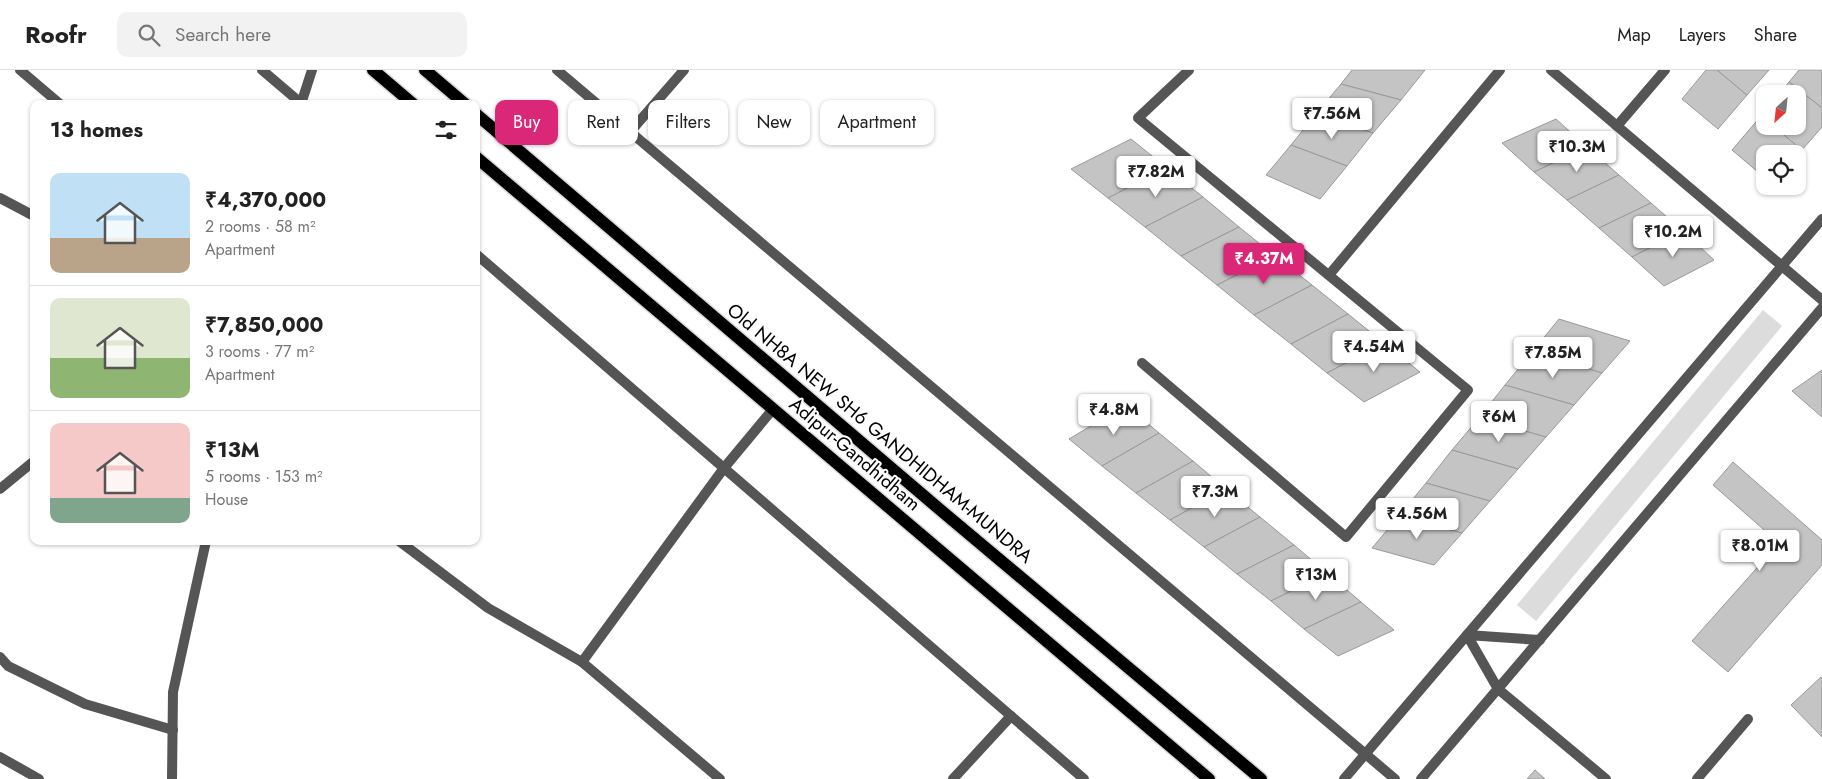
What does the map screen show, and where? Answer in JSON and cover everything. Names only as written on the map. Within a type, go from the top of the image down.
[{"type":"main road","points":[[373,70],[408,100]]},
{"type":"main road","points":[[425,70],[460,100]]},
{"type":"main road","name":"Old NH8A NEW SH6 GANDHIDHAM-MUNDRA","points":[[480,117],[944,513],[1261,779]]},
{"type":"main road","name":"Adipur-Gandhidham","points":[[480,160],[1209,779]]},
{"type":"street","points":[[20,70],[55,100]]},
{"type":"street","points":[[262,70],[297,100]]},
{"type":"street","points":[[303,100],[312,70]]},
{"type":"street","points":[[557,70],[592,100]]},
{"type":"street","points":[[638,123],[684,70]]},
{"type":"street","points":[[1142,363],[1346,537],[1468,390],[1138,118],[1189,70]]},
{"type":"street","points":[[1329,275],[1500,70]]},
{"type":"street","points":[[1551,70],[1822,300]]},
{"type":"street","points":[[1617,126],[1665,70]]},
{"type":"street","points":[[638,139],[1395,779]]},
{"type":"street","points":[[0,198],[30,214]]},
{"type":"street","points":[[1344,779],[1822,219]]},
{"type":"street","points":[[480,257],[1084,779]]},
{"type":"street","points":[[1421,779],[1822,308]]},
{"type":"street","points":[[582,662],[724,468],[773,409]]},
{"type":"street","points":[[0,489],[30,464]]},
{"type":"street","points":[[172,779],[173,692],[205,545]]},
{"type":"street","points":[[404,545],[488,608],[582,662],[720,779]]},
{"type":"street","points":[[1467,636],[1540,640]]},
{"type":"street","points":[[1467,636],[1498,689],[1606,779]]},
{"type":"street","points":[[0,657],[8,666],[84,704],[172,730]]},
{"type":"street","points":[[952,779],[1011,716]]},
{"type":"street","points":[[1697,779],[1748,719]]},
{"type":"street","points":[[0,757],[39,779]]},
{"type":"shaded area","points":[[1763,310],[1782,326],[1536,621],[1517,605]]},
{"type":"building","points":[[1352,70],[1425,70],[1401,100],[1341,84]]},
{"type":"building","points":[[1706,70],[1717,70],[1747,95],[1718,129],[1682,99]]},
{"type":"building","points":[[1717,70],[1769,70],[1747,95]]},
{"type":"building","points":[[1799,70],[1822,70],[1822,108],[1806,95],[1806,85],[1793,85],[1789,82]]},
{"type":"building","points":[[1341,84],[1401,100],[1373,133],[1316,114]]},
{"type":"building","points":[[1806,95],[1822,108],[1822,127],[1806,145],[1796,145],[1784,135],[1806,135]]},
{"type":"building","points":[[1316,114],[1373,133],[1347,166],[1291,145]]},
{"type":"building","points":[[1556,119],[1587,147],[1534,172],[1502,143]]},
{"type":"building","points":[[1756,122],[1756,135],[1784,135],[1796,145],[1756,145],[1756,170],[1732,150]]},
{"type":"building","points":[[1131,139],[1167,168],[1108,198],[1071,169]]},
{"type":"building","points":[[1291,145],[1347,166],[1320,199],[1266,175]]},
{"type":"building","points":[[1587,147],[1619,175],[1567,200],[1534,172]]},
{"type":"building","points":[[1167,168],[1203,197],[1145,227],[1108,198]]},
{"type":"building","points":[[1619,175],[1651,203],[1599,228],[1567,200]]},
{"type":"building","points":[[1203,197],[1239,227],[1181,256],[1145,227]]},
{"type":"building","points":[[1651,203],[1683,231],[1632,257],[1599,228]]},
{"type":"building","points":[[1239,227],[1275,256],[1217,285],[1181,256]]},
{"type":"building","points":[[1683,231],[1714,260],[1664,286],[1632,257]]},
{"type":"building","points":[[1275,256],[1312,285],[1254,315],[1217,285]]},
{"type":"building","points":[[1312,285],[1348,314],[1291,344],[1254,315]]},
{"type":"building","points":[[1348,314],[1384,343],[1327,373],[1291,344]]},
{"type":"building","points":[[1559,319],[1630,341],[1602,373],[1532,352]]},
{"type":"building","points":[[1384,343],[1420,372],[1364,402],[1327,373]]},
{"type":"building","points":[[1532,352],[1602,373],[1574,405],[1505,385]]},
{"type":"building","points":[[1822,370],[1822,417],[1792,391]]},
{"type":"building","points":[[1505,385],[1574,405],[1546,437],[1479,418]]},
{"type":"building","points":[[1126,405],[1159,433],[1102,466],[1069,439]]},
{"type":"building","points":[[1479,418],[1546,437],[1518,469],[1452,450]]},
{"type":"building","points":[[1159,433],[1193,461],[1136,493],[1102,466]]},
{"type":"building","points":[[1452,450],[1518,469],[1490,501],[1426,483]]},
{"type":"building","points":[[1193,461],[1226,489],[1170,520],[1136,493]]},
{"type":"building","points":[[1733,462],[1822,540],[1822,565],[1728,672],[1692,641],[1779,543],[1713,485]]},
{"type":"building","points":[[1426,483],[1490,501],[1462,533],[1399,516]]},
{"type":"building","points":[[1226,489],[1260,517],[1204,547],[1170,520]]},
{"type":"building","points":[[1399,516],[1462,533],[1434,565],[1372,548]]},
{"type":"building","points":[[1260,517],[1294,545],[1237,574],[1204,547]]},
{"type":"building","points":[[1294,545],[1327,573],[1271,601],[1237,574]]},
{"type":"building","points":[[1327,573],[1361,602],[1304,629],[1271,601]]},
{"type":"building","points":[[1361,602],[1394,630],[1338,656],[1304,629]]},
{"type":"building","points":[[1822,678],[1822,737],[1791,705]]},
{"type":"building","points":[[1535,770],[1545,779],[1527,779]]}]
